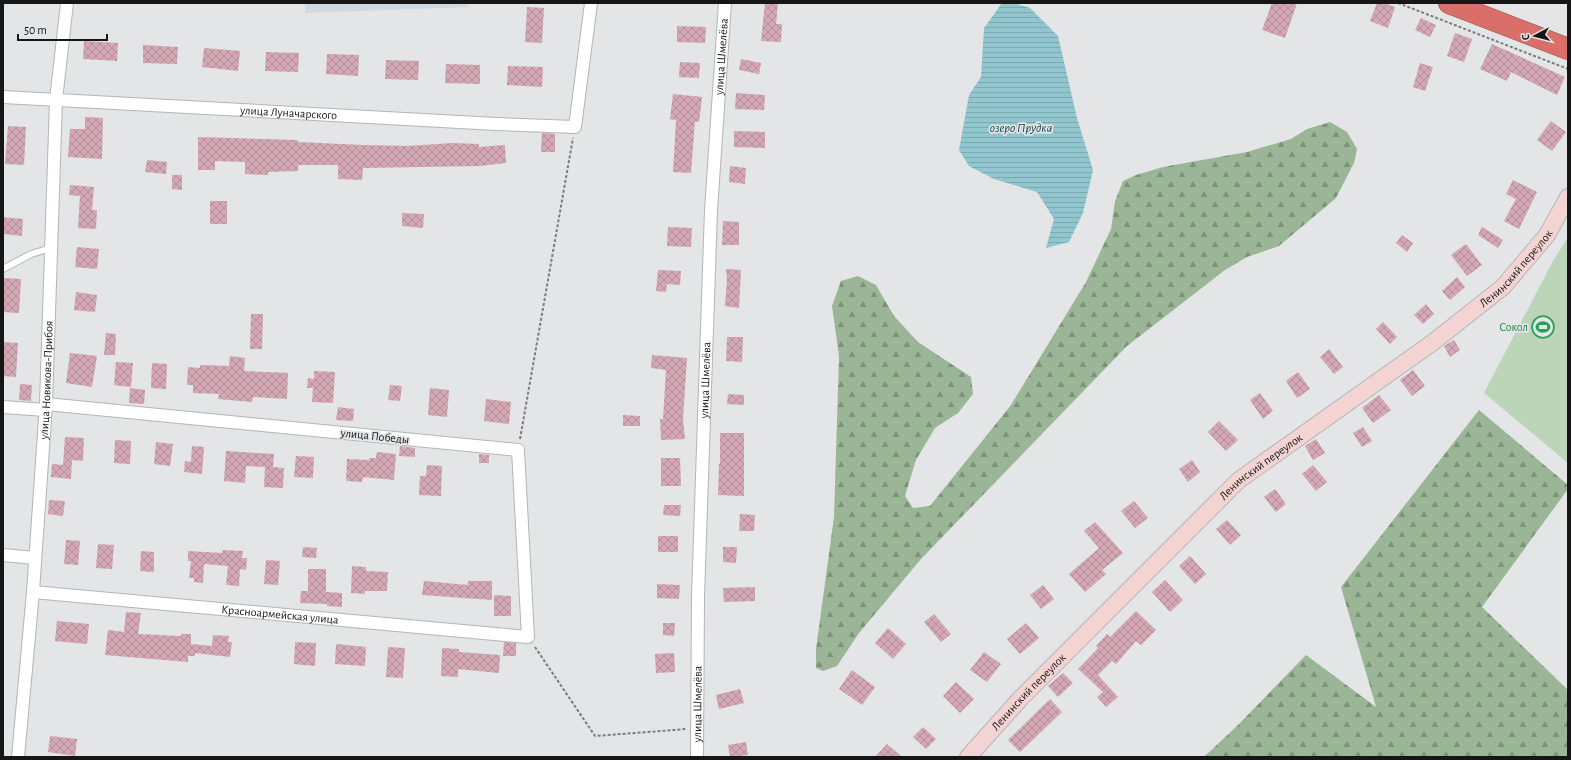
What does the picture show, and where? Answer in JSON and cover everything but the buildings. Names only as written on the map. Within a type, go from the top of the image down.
[{"type":"highway","points":[[1449,3],[1568,49]]},
{"type":"main road","name":"Ленинский переулок","points":[[968,757],[1020,699],[1239,480],[1432,342],[1503,287],[1547,235],[1568,197]]},
{"type":"street","name":"улица Новикова-Прибоя","points":[[18,757],[33,592],[46,407],[56,100],[67,3]]},
{"type":"street","points":[[575,127],[591,3]]},
{"type":"street","name":"улица Шмелёва","points":[[697,757],[696,729],[711,210],[725,3]]},
{"type":"street","name":"улица Луначарского","points":[[3,97],[488,124],[575,127]]},
{"type":"street","name":"улица Победы","points":[[3,407],[46,407],[518,450]]},
{"type":"street","points":[[518,450],[528,637]]},
{"type":"street","points":[[3,555],[35,558]]},
{"type":"street","name":"Красноармейская улица","points":[[33,592],[528,637]]},
{"type":"lane","points":[[3,269],[31,254],[51,248]]},
{"type":"path","points":[[1398,3],[1568,69]]},
{"type":"path","points":[[518,450],[575,127]]},
{"type":"path","points":[[528,637],[595,736],[696,729]]},
{"type":"shaded area","points":[[305,3],[467,3],[468,7],[305,13]]},
{"type":"green space","points":[[1330,122],[1347,132],[1357,149],[1354,163],[1336,198],[1279,246],[1247,257],[1225,270],[1127,346],[921,559],[859,633],[837,666],[823,671],[816,668],[816,649],[834,517],[839,356],[832,306],[841,281],[858,276],[876,285],[894,316],[918,342],[971,377],[973,394],[958,413],[935,428],[916,460],[905,496],[913,508],[930,506],[1011,405],[1086,282],[1111,229],[1115,201],[1123,181],[1136,175],[1163,167],[1247,152],[1291,139],[1307,129]]},
{"type":"green space","name":"Сокол","points":[[1568,237],[1568,463],[1484,393],[1553,261]]},
{"type":"green space","points":[[1479,410],[1568,485],[1568,489],[1482,607],[1568,690],[1568,757],[1204,757],[1239,724],[1306,655],[1376,707],[1341,587]]},
{"type":"water","name":"озеро Прудка","points":[[1002,3],[1014,3],[1030,8],[1058,36],[1077,118],[1093,170],[1083,213],[1069,242],[1046,248],[1054,219],[1037,192],[994,179],[969,166],[959,150],[969,95],[981,77],[984,28]]},
{"type":"place","name":"Сокол","points":[[1543,327]]}]
